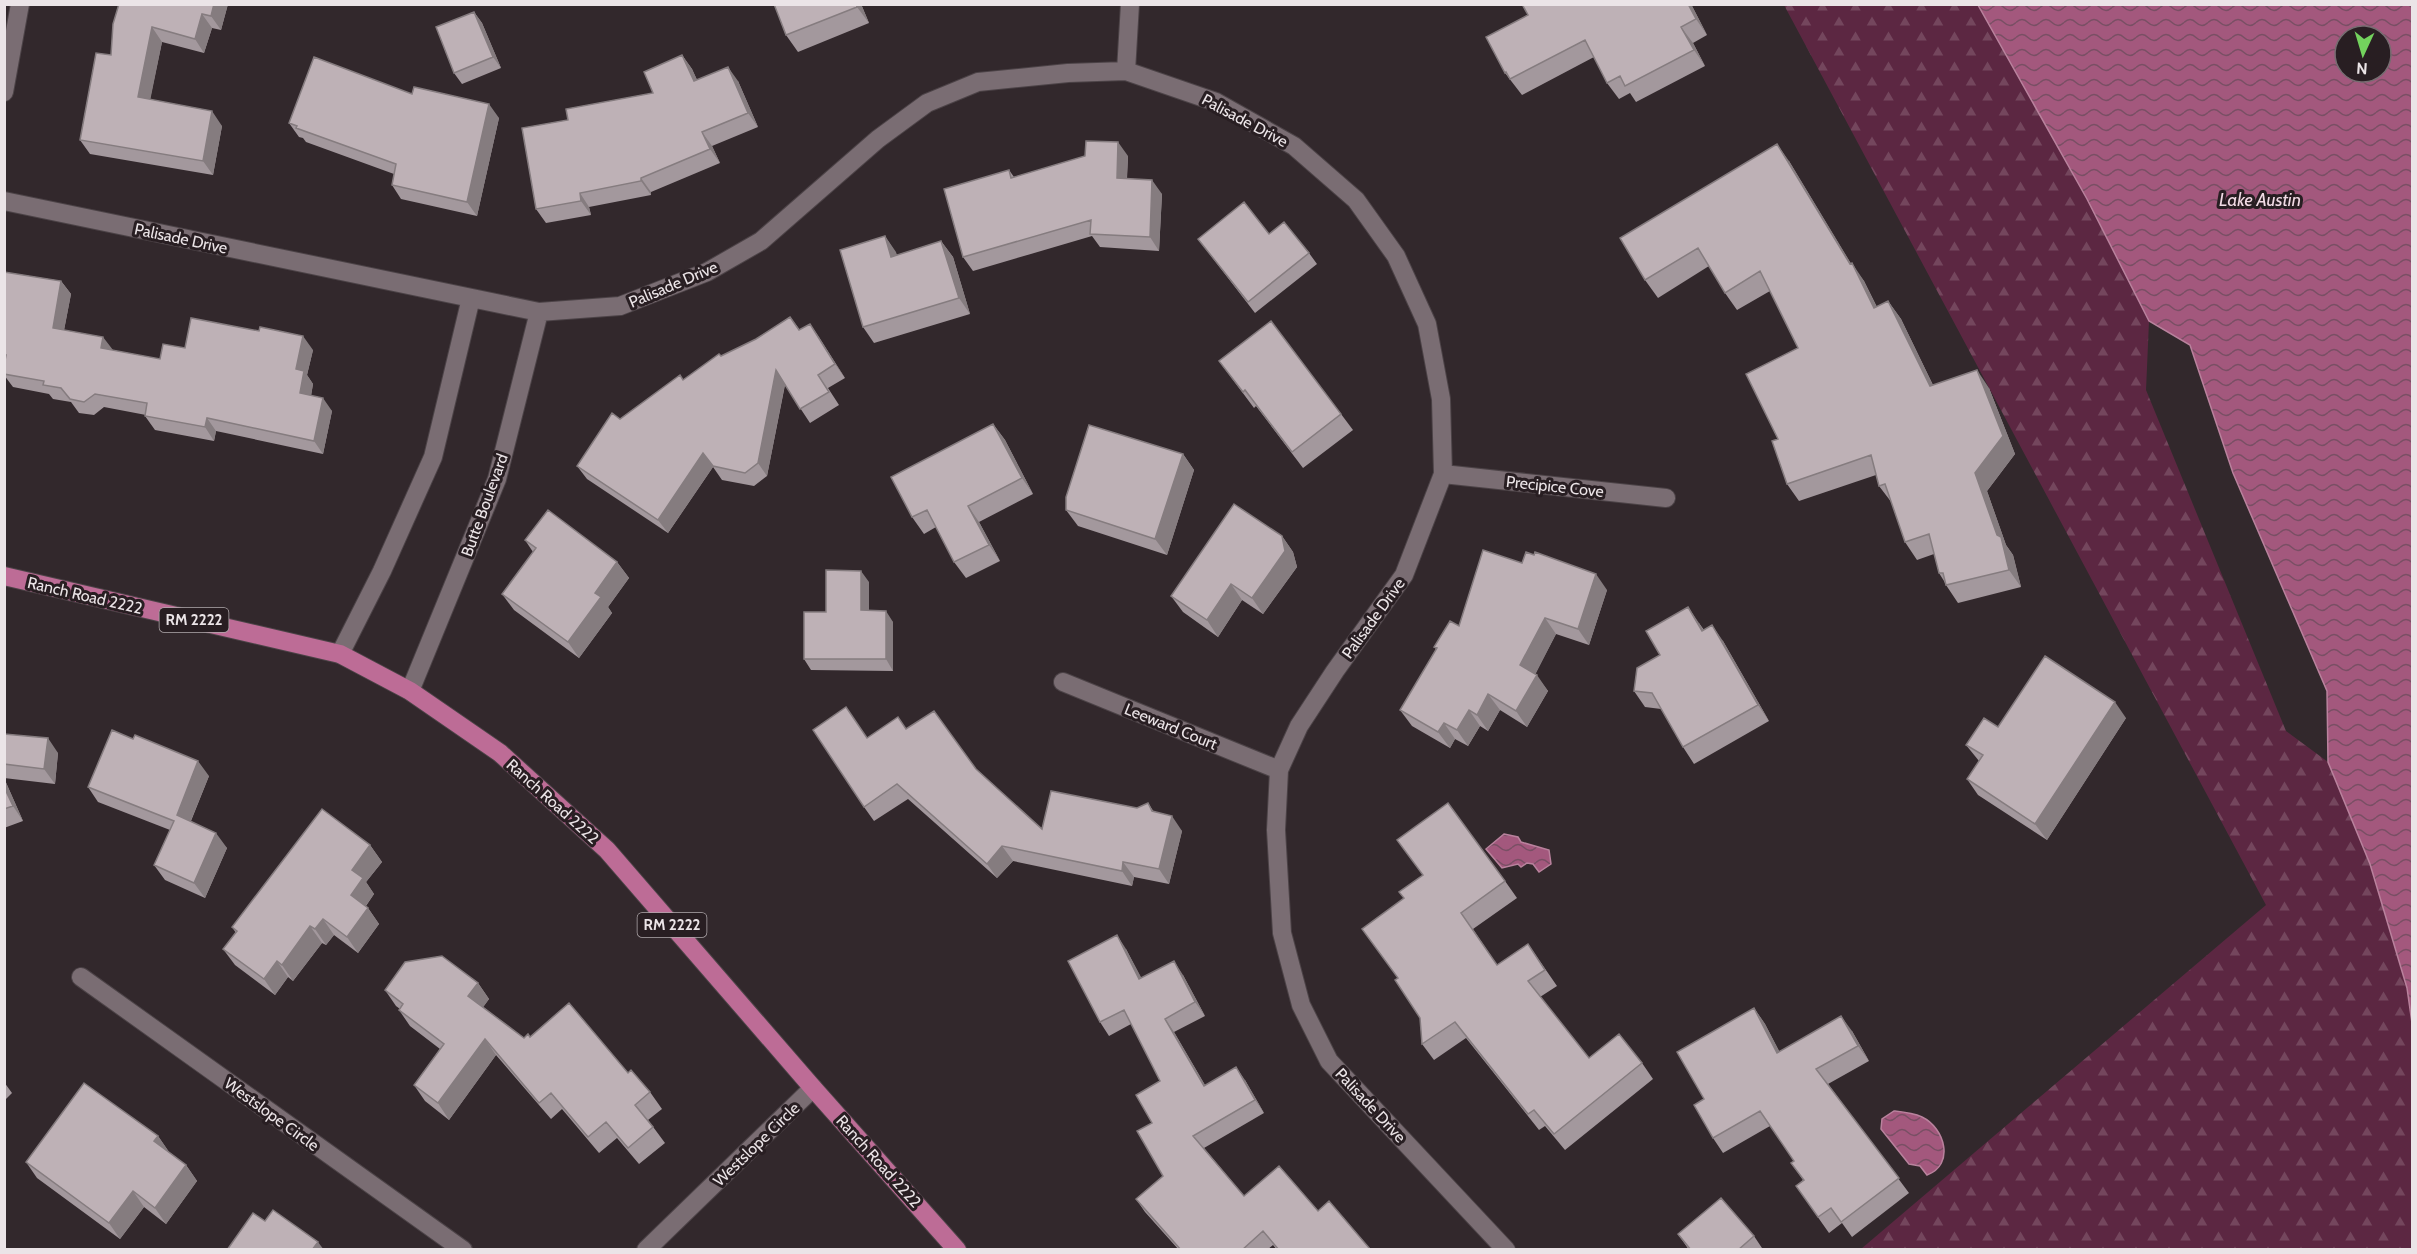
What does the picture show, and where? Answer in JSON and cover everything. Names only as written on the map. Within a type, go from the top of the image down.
[{"type":"main road","name":"Ranch Road 2222","points":[[4,576],[340,654],[410,691],[500,753],[607,850],[957,1250]]},
{"type":"street","points":[[4,92],[20,4]]},
{"type":"street","points":[[1126,71],[1130,4]]},
{"type":"street","name":"Palisade Drive","points":[[4,201],[539,312],[620,306],[706,272],[761,241],[878,139],[927,103],[978,82],[1068,72],[1126,71],[1216,102],[1294,146],[1356,200],[1396,256],[1427,324],[1441,399],[1443,474],[1404,575],[1335,671],[1299,726],[1279,770],[1276,830],[1282,933],[1301,1005],[1329,1061],[1506,1250]]},
{"type":"street","points":[[340,654],[382,571],[433,457],[471,298]]},
{"type":"street","name":"Butte Boulevard","points":[[410,691],[497,479],[539,312]]},
{"type":"street","name":"Precipice Cove","points":[[1443,474],[1666,498]]},
{"type":"street","name":"Leeward Court","points":[[1063,682],[1279,770]]},
{"type":"street","name":"Westslope Circle","points":[[81,976],[463,1250]]},
{"type":"street","name":"Westslope Circle","points":[[646,1250],[813,1088]]},
{"type":"green space","points":[[1784,5],[1978,5],[2087,199],[2149,321],[2146,390],[2286,731],[2328,762],[2370,864],[2407,988],[2412,1023],[2412,1249],[1861,1249],[2266,905]]},
{"type":"water","name":"Lake Austin","points":[[1978,5],[2412,5],[2412,1023],[2407,988],[2370,864],[2328,762],[2327,691],[2233,473],[2190,345],[2149,321],[2087,199]]},
{"type":"water","points":[[1504,834],[1518,837],[1521,842],[1549,850],[1551,864],[1539,872],[1533,864],[1527,863],[1521,867],[1518,864],[1502,868],[1486,849]]},
{"type":"water","points":[[1894,1111],[1922,1117],[1936,1129],[1944,1146],[1944,1155],[1936,1170],[1927,1175],[1920,1166],[1909,1164],[1881,1129],[1882,1119]]},
{"type":"building","points":[[119,4],[214,4],[211,16],[202,14],[195,39],[152,27],[138,97],[212,111],[203,161],[80,140],[96,53],[111,55],[113,24]]},
{"type":"building","points":[[774,4],[856,4],[857,7],[786,35]]},
{"type":"building","points":[[1522,4],[1688,4],[1696,19],[1681,27],[1694,50],[1625,86],[1620,76],[1607,83],[1585,40],[1510,79],[1486,37],[1528,15]]},
{"type":"building","points":[[474,12],[493,57],[454,73],[436,27]]},
{"type":"building","points":[[682,55],[694,81],[728,67],[748,113],[702,132],[710,149],[641,178],[641,181],[580,193],[581,201],[536,209],[522,128],[568,120],[566,109],[653,93],[644,72]]},
{"type":"building","points":[[314,57],[412,94],[414,87],[489,104],[467,202],[392,185],[396,164],[296,128],[297,126],[289,123]]},
{"type":"building","points":[[1086,141],[1118,142],[1117,178],[1152,180],[1150,237],[1090,234],[1091,220],[963,257],[944,189],[1009,170],[1011,178],[1085,156]]},
{"type":"building","points":[[1777,144],[1850,264],[1852,263],[1874,308],[1888,301],[1930,386],[1977,370],[2003,436],[1975,473],[1997,535],[2001,537],[2009,570],[1946,585],[1943,573],[1939,573],[1929,534],[1905,542],[1885,484],[1879,486],[1871,455],[1787,484],[1772,441],[1778,439],[1746,374],[1798,348],[1760,271],[1725,293],[1698,248],[1645,280],[1620,238]]},
{"type":"building","points":[[1244,202],[1269,234],[1284,222],[1309,253],[1248,302],[1198,239]]},
{"type":"building","points":[[885,236],[891,257],[941,241],[959,298],[863,327],[840,250]]},
{"type":"building","points":[[4,272],[61,281],[53,328],[103,337],[101,348],[160,359],[163,344],[185,348],[191,318],[259,331],[260,327],[303,336],[296,369],[304,371],[300,393],[323,398],[314,441],[207,418],[205,427],[145,416],[147,403],[95,394],[84,402],[70,399],[61,388],[43,385],[44,381],[4,374],[6,355],[4,355]]},
{"type":"building","points":[[790,317],[799,330],[810,324],[835,364],[818,375],[829,392],[800,409],[776,370],[758,463],[745,473],[713,466],[703,453],[658,520],[577,466],[612,413],[620,419],[680,375],[683,380],[719,354],[721,356],[756,339]]},
{"type":"building","points":[[1271,321],[1341,414],[1292,452],[1245,390],[1243,392],[1219,361]]},
{"type":"building","points":[[993,424],[1022,478],[968,506],[989,545],[954,562],[927,510],[912,517],[891,477]]},
{"type":"building","points":[[1089,425],[1183,454],[1155,539],[1066,510],[1066,497]]},
{"type":"building","points":[[1234,504],[1282,536],[1285,551],[1252,598],[1231,584],[1207,620],[1171,596]]},
{"type":"building","points":[[548,510],[617,562],[595,593],[601,597],[568,642],[502,594],[536,548],[525,540]]},
{"type":"building","points":[[1483,550],[1522,563],[1526,552],[1534,555],[1535,552],[1596,574],[1578,629],[1545,618],[1520,665],[1537,675],[1516,711],[1488,694],[1477,715],[1469,710],[1457,730],[1444,723],[1438,732],[1400,710],[1437,648],[1434,647],[1450,621],[1459,626]]},
{"type":"building","points":[[826,570],[861,571],[861,610],[886,611],[886,659],[804,659],[804,612],[826,612]]},
{"type":"building","points":[[1688,607],[1702,631],[1712,625],[1758,705],[1683,747],[1652,693],[1634,691],[1637,668],[1660,655],[1646,631]]},
{"type":"building","points":[[2045,656],[2115,702],[2035,824],[1967,779],[1983,755],[1966,745],[1984,718],[1998,727]]},
{"type":"building","points":[[846,707],[867,738],[898,717],[906,729],[934,711],[976,769],[1042,829],[1051,791],[1137,808],[1148,803],[1152,811],[1172,816],[1159,869],[1123,862],[1122,871],[1002,846],[987,864],[897,784],[864,807],[813,730]]},
{"type":"building","points":[[112,730],[133,739],[135,735],[198,761],[177,815],[216,833],[194,883],[154,865],[174,821],[88,787]]},
{"type":"building","points":[[4,734],[48,738],[44,769],[4,764]]},
{"type":"building","points":[[4,787],[13,806],[4,809]]},
{"type":"building","points":[[1448,803],[1505,881],[1461,913],[1497,965],[1528,944],[1545,970],[1528,981],[1589,1058],[1619,1034],[1642,1063],[1554,1134],[1534,1110],[1528,1114],[1455,1022],[1422,1044],[1420,1018],[1395,980],[1398,978],[1362,929],[1404,898],[1399,892],[1423,875],[1397,840]]},
{"type":"building","points":[[322,809],[370,845],[352,870],[363,878],[351,895],[368,908],[347,937],[323,919],[315,929],[310,926],[282,965],[277,961],[264,979],[223,949],[237,931],[232,927]]},
{"type":"building","points":[[1117,935],[1139,979],[1174,961],[1195,1002],[1165,1019],[1204,1086],[1236,1067],[1255,1100],[1193,1136],[1244,1196],[1279,1166],[1318,1211],[1329,1201],[1370,1250],[1279,1250],[1263,1231],[1242,1250],[1181,1250],[1136,1199],[1163,1176],[1137,1131],[1152,1123],[1136,1095],[1160,1081],[1124,1010],[1100,1022],[1068,961]]},
{"type":"building","points":[[442,956],[478,983],[468,996],[524,1038],[528,1034],[530,1037],[569,1003],[628,1073],[631,1070],[650,1092],[635,1105],[653,1127],[628,1148],[606,1122],[588,1137],[551,1093],[539,1103],[485,1039],[438,1103],[414,1085],[444,1044],[399,1010],[403,1004],[385,990],[405,962]]},
{"type":"building","points":[[1754,1008],[1777,1053],[1841,1016],[1858,1046],[1816,1069],[1899,1178],[1841,1222],[1831,1208],[1818,1217],[1796,1186],[1804,1180],[1791,1163],[1794,1161],[1760,1111],[1713,1138],[1694,1105],[1704,1099],[1677,1052]]},
{"type":"building","points":[[84,1083],[158,1136],[154,1141],[186,1165],[155,1208],[133,1191],[109,1223],[26,1162]]},
{"type":"building","points":[[1721,1198],[1754,1236],[1738,1250],[1691,1250],[1678,1234]]},
{"type":"building","points":[[273,1210],[318,1242],[312,1250],[227,1250],[253,1213],[265,1221]]}]
